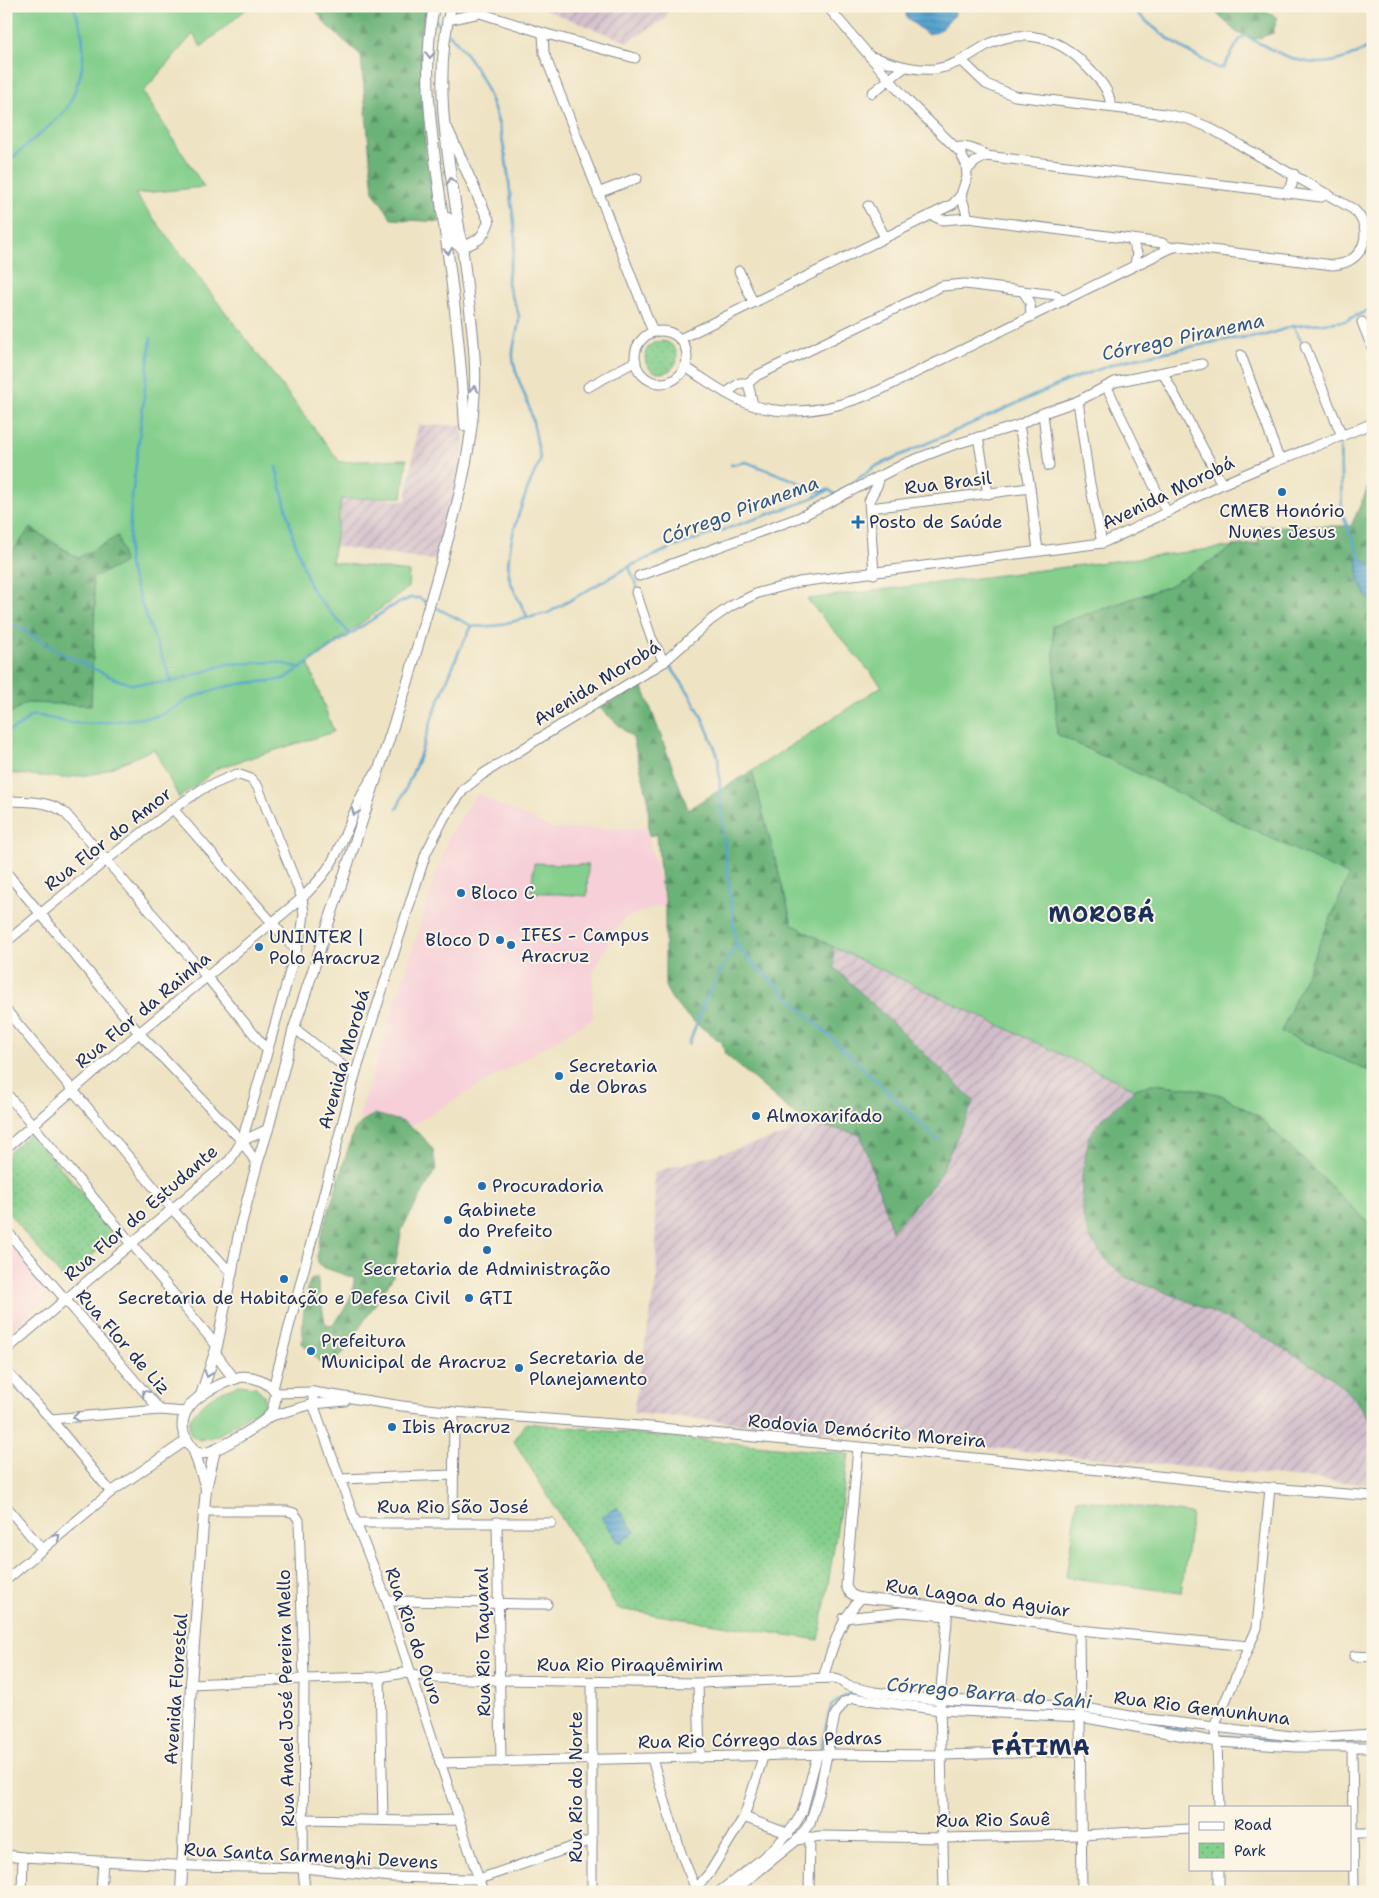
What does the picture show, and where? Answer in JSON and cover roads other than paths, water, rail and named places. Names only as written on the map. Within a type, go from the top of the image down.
[{"type":"main road","points":[[434,6],[431,23],[429,67],[431,133],[462,374],[467,455]]},
{"type":"main road","points":[[201,1395],[216,1349],[242,1224],[294,1028],[410,675],[424,618],[441,568],[467,455],[475,385],[472,332],[462,247],[443,120],[442,66],[447,20],[451,6]]},
{"type":"main road","points":[[439,189],[456,244],[462,247],[478,242],[485,232],[489,221],[443,120]]},
{"type":"main road","points":[[216,1349],[234,1379]]},
{"type":"main road","points":[[194,1451],[203,1454],[215,1450],[234,1440],[268,1417],[273,1409],[274,1390],[256,1378],[246,1376],[234,1379],[201,1395],[191,1404],[183,1421],[183,1430],[194,1451],[206,1489]]},
{"type":"main road","points":[[206,1489],[215,1450]]},
{"type":"main road","name":"Avenida Florestal","points":[[181,1892],[191,1684],[206,1489]]},
{"type":"street","points":[[680,339],[953,204],[961,195],[966,183],[967,170],[964,157],[888,80],[827,6]]},
{"type":"street","points":[[447,20],[477,10],[543,33],[635,58]]},
{"type":"street","points":[[543,33],[544,53],[653,332]]},
{"type":"street","points":[[870,57],[879,58],[905,67],[936,69],[962,61],[988,44],[1007,37],[1027,35],[1046,38],[1062,45],[1077,55],[1104,85],[1109,95],[1111,107]]},
{"type":"street","points":[[685,367],[726,393],[753,405],[788,411],[821,409],[846,403],[880,390],[1171,248],[1179,246],[1333,265],[1344,264],[1354,258],[1361,250],[1365,240],[1365,228],[1358,213],[1294,174],[1218,132],[1198,123],[1166,114],[1005,93],[981,80],[962,61]]},
{"type":"street","points":[[872,93],[905,67]]},
{"type":"street","points":[[956,148],[962,146],[981,152],[986,156],[1285,193],[1321,197],[1328,194]]},
{"type":"street","points":[[967,170],[975,162],[986,156]]},
{"type":"street","points":[[1285,193],[1292,185],[1294,174]]},
{"type":"street","points":[[598,193],[636,178]]},
{"type":"street","points":[[961,195],[968,218]]},
{"type":"street","points":[[868,206],[885,237]]},
{"type":"street","points":[[930,215],[942,220],[968,218],[1162,243],[1171,248]]},
{"type":"street","points":[[1131,239],[1137,253],[1135,265]]},
{"type":"street","points":[[739,271],[753,302]]},
{"type":"street","points":[[726,393],[740,383],[748,383],[758,375],[942,286],[965,284],[1056,295],[1064,301]]},
{"type":"street","points":[[1023,291],[1030,302],[1031,317]]},
{"type":"street","points":[[1362,322],[1373,350]]},
{"type":"street","points":[[653,332],[668,332],[680,339],[686,352],[685,367],[681,373],[669,381],[655,382],[642,374],[636,362],[635,354],[641,341],[653,332]]},
{"type":"street","points":[[1305,346],[1342,436]]},
{"type":"street","points":[[1241,355],[1279,459]]},
{"type":"street","points":[[588,387],[636,362]]},
{"type":"street","points":[[639,576],[798,518],[842,497],[877,477],[924,456],[1019,424],[1043,413],[1078,401],[1115,382],[1202,364]]},
{"type":"street","points":[[1163,373],[1222,484]]},
{"type":"street","points":[[748,383],[753,405]]},
{"type":"street","points":[[1107,387],[1167,513]]},
{"type":"street","points":[[1078,401],[1089,479],[1102,543]]},
{"type":"street","points":[[1043,413],[1049,466]]},
{"type":"street","name":"Avenida Morobá","points":[[274,1390],[355,1075],[426,853],[445,816],[464,789],[483,774],[664,662],[711,620],[731,606],[758,592],[799,582],[874,574],[1102,543],[1136,529],[1222,484],[1279,459],[1373,423]]},
{"type":"street","points":[[1019,424],[1038,551]]},
{"type":"street","points":[[978,438],[988,494]]},
{"type":"street","points":[[874,574],[869,501],[878,484],[877,477]]},
{"type":"street","name":"Rua Brasil","points":[[870,508],[1030,488]]},
{"type":"street","points":[[636,592],[651,636],[664,662]]},
{"type":"street","name":"Rua Flor da Rainha","points":[[6,1148],[139,1033],[302,898],[326,872],[337,854],[364,790],[372,776],[379,770]]},
{"type":"street","name":"Rua Flor do Estudante","points":[[6,1350],[230,1160],[242,1141],[296,950],[304,914],[302,898],[258,787],[251,779],[237,774]]},
{"type":"street","name":"Rua Flor do Amor","points":[[6,942],[172,809],[202,789],[237,774]]},
{"type":"street","points":[[6,801],[35,802],[58,807],[207,977],[268,1050]]},
{"type":"street","points":[[172,809],[296,950]]},
{"type":"street","points":[[6,872],[139,1033],[242,1141],[257,1164]]},
{"type":"street","points":[[6,1010],[172,1209],[232,1274]]},
{"type":"street","points":[[294,1028],[355,1075]]},
{"type":"street","points":[[6,1093],[132,1243],[216,1349]]},
{"type":"street","points":[[242,1141],[268,1130]]},
{"type":"street","name":"Rua Flor de Liz","points":[[6,1230],[160,1410],[186,1412]]},
{"type":"street","points":[[6,1371],[51,1420],[111,1492]]},
{"type":"street","name":"Rodovia Demócrito Moreira","points":[[274,1390],[313,1392],[454,1412],[640,1426],[1270,1488],[1373,1496]]},
{"type":"street","name":"Rua Rio do Ouro","points":[[313,1392],[313,1404],[356,1523],[387,1601],[483,1892]]},
{"type":"street","name":"Rodovia Demócrito Moreira","points":[[268,1417],[313,1404],[358,1399]]},
{"type":"street","points":[[51,1420],[160,1410]]},
{"type":"street","points":[[453,1522],[454,1412]]},
{"type":"street","points":[[6,1580],[111,1492],[187,1440]]},
{"type":"street","name":"Rua Lagoa do Aguiar","points":[[858,1447],[846,1586],[849,1592],[861,1598],[913,1603],[947,1612],[1079,1630],[1249,1646]]},
{"type":"street","points":[[340,1479],[453,1475]]},
{"type":"street","points":[[1219,1806],[1217,1742],[1214,1727],[1257,1628],[1270,1488]]},
{"type":"street","points":[[6,1506],[42,1549]]},
{"type":"street","name":"Rua Anael José Pereira Mello","points":[[204,1511],[287,1510],[299,1520],[304,1679],[303,1868],[305,1892]]},
{"type":"street","name":"Rua Rio Taquaral","points":[[497,1522],[501,1762]]},
{"type":"street","name":"Rua Rio São José","points":[[356,1523],[552,1522]]},
{"type":"street","points":[[823,1678],[835,1639],[844,1618],[861,1598]]},
{"type":"street","points":[[387,1601],[548,1604]]},
{"type":"street","points":[[844,1618],[902,1612],[947,1612],[940,1699],[944,1892]]},
{"type":"street","points":[[1079,1630],[1080,1707],[1082,1717],[1082,1892]]},
{"type":"street","points":[[1354,1656],[1373,1657]]},
{"type":"street","name":"Rua Rio Piraquêmirim","points":[[191,1684],[380,1677],[410,1674],[436,1678],[698,1684],[823,1678],[840,1680],[848,1686]]},
{"type":"street","points":[[380,1677],[383,1820]]},
{"type":"street","name":"Rua Rio do Norte","points":[[592,1682],[592,1892]]},
{"type":"street","points":[[698,1684],[700,1758]]},
{"type":"street","name":"Rua Rio Gemunhuna","points":[[848,1686],[874,1692],[940,1699],[1080,1707],[1110,1714],[1308,1738],[1373,1734]]},
{"type":"street","name":"Rua Rio Gemunhuna","points":[[732,1892],[798,1840],[810,1823],[819,1794],[835,1715],[844,1702],[852,1698],[940,1710],[1082,1717],[1217,1742],[1297,1747],[1373,1747]]},
{"type":"street","points":[[1351,1806],[1352,1748]]},
{"type":"street","name":"Rua Rio Córrego das Pedras","points":[[440,1763],[593,1758],[652,1759],[817,1756],[828,1754],[942,1755],[1081,1751]]},
{"type":"street","points":[[719,1892],[789,1834],[802,1813],[817,1756]]},
{"type":"street","points":[[697,1890],[744,1818],[762,1757]]},
{"type":"street","points":[[652,1759],[681,1853],[697,1890]]},
{"type":"street","points":[[744,1818],[789,1834]]},
{"type":"street","points":[[304,1819],[460,1820]]},
{"type":"street","name":"Rua Rio Sauê","points":[[798,1840],[810,1837],[944,1838],[1081,1835],[1189,1829]]},
{"type":"street","points":[[1352,1833],[1373,1833]]},
{"type":"street","points":[[809,1892],[810,1837]]},
{"type":"street","name":"Rua Santa Sarmenghi Devens","points":[[6,1854],[23,1857],[182,1866],[303,1868],[392,1877],[478,1879],[592,1840]]},
{"type":"street","points":[[1352,1853],[1354,1892]]},
{"type":"street","points":[[22,1892],[23,1857]]},
{"type":"street","points":[[101,1892],[103,1861]]},
{"type":"street","points":[[1219,1870],[1219,1892]]},
{"type":"water","points":[[904,6],[954,6],[955,15],[938,32],[927,34],[907,18]]},
{"type":"water","points":[[1357,557],[1373,565],[1373,607],[1359,581]]},
{"type":"water","points":[[617,1507],[635,1532],[619,1543],[601,1517]]},
{"type":"waterway","points":[[6,165],[64,112],[72,99],[80,78],[84,47],[83,37],[73,6]]},
{"type":"waterway","points":[[419,6],[429,15]]},
{"type":"waterway","points":[[1130,6],[1171,41],[1218,68],[1223,68],[1240,39],[1245,36],[1278,53],[1308,62],[1323,63],[1338,61],[1373,44]]},
{"type":"waterway","points":[[435,20],[444,29]]},
{"type":"waterway","points":[[449,34],[477,70],[487,91],[501,134],[509,179],[515,238],[508,285],[519,315],[513,357],[517,375],[532,417],[540,456],[540,461],[518,517],[508,564],[510,581],[528,618]]},
{"type":"waterway","name":"Córrego Piranema","points":[[829,490],[836,495],[874,467],[1067,381],[1122,361],[1224,340],[1266,335],[1293,326],[1345,321],[1373,308]]},
{"type":"waterway","points":[[1293,326],[1303,344]]},
{"type":"waterway","points":[[151,338],[131,506],[128,558],[130,571],[147,619],[172,682]]},
{"type":"waterway","points":[[1340,440],[1342,513],[1361,560]]},
{"type":"waterway","points":[[731,465],[746,462],[796,481],[816,491],[827,490]]},
{"type":"waterway","points":[[276,467],[293,536],[309,584],[316,596],[350,634]]},
{"type":"waterway","name":"Córrego Piranema","points":[[431,605],[472,626],[490,627],[548,613],[628,567],[671,548],[801,503],[829,490]]},
{"type":"waterway","points":[[629,567],[638,590]]},
{"type":"waterway","name":"Córrego Piranema","points":[[6,732],[21,725],[29,717],[35,715],[71,723],[91,724],[153,717],[195,696],[239,684],[275,681],[286,678],[389,608],[410,598],[419,598],[426,602]]},
{"type":"waterway","points":[[6,620],[62,653],[113,678],[131,684],[172,682],[227,664],[275,662],[302,668]]},
{"type":"waterway","points":[[397,809],[419,758],[433,715],[460,649],[472,626]]},
{"type":"waterway","points":[[667,662],[689,693],[703,719],[718,756],[723,835],[736,944],[746,956],[938,1140]]},
{"type":"waterway","points":[[689,1044],[706,998],[736,944]]},
{"type":"waterway","name":"Córrego Barra do Sahi","points":[[820,1752],[831,1706],[846,1695],[851,1694]]},
{"type":"waterway","name":"Córrego Barra do Sahi","points":[[1061,1710],[1076,1713]]},
{"type":"waterway","name":"Córrego Barra do Sahi","points":[[1108,1718],[1227,1736],[1314,1743]]},
{"type":"waterway","name":"Córrego Barra do Sahi","points":[[1336,1743],[1373,1740]]},
{"type":"waterway","name":"Córrego Barra do Sahi","points":[[805,1815],[811,1806],[816,1775]]},
{"type":"place","name":"CMEB Honório Nunes Jesus","points":[[1282,492]]},
{"type":"place","name":"Posto de Saúde","points":[[858,522]]},
{"type":"place","name":"Bloco C","points":[[461,893]]},
{"type":"place","name":"Bloco D","points":[[500,940]]},
{"type":"place","name":"IFES - Campus Aracruz","points":[[511,945]]},
{"type":"place","name":"UNINTER | Polo Aracruz","points":[[259,947]]},
{"type":"place","name":"Secretaria de Obras","points":[[559,1076]]},
{"type":"place","name":"Almoxarifado","points":[[756,1116]]},
{"type":"place","name":"Procuradoria","points":[[482,1186]]},
{"type":"place","name":"Gabinete do Prefeito","points":[[448,1220]]},
{"type":"place","name":"Secretaria de Administração","points":[[487,1250]]},
{"type":"place","name":"Secretaria de Habitação e Defesa Civil","points":[[284,1279]]},
{"type":"place","name":"GTI","points":[[469,1298]]},
{"type":"place","name":"Prefeitura Municipal de Aracruz","points":[[311,1351]]},
{"type":"place","name":"Secretaria de Planejamento","points":[[519,1368]]},
{"type":"place","name":"Ibis Aracruz","points":[[392,1427]]},
{"type":"district","name":"MOROBÁ","points":[[1102,914]]},
{"type":"district","name":"FÁTIMA","points":[[1041,1747]]}]
